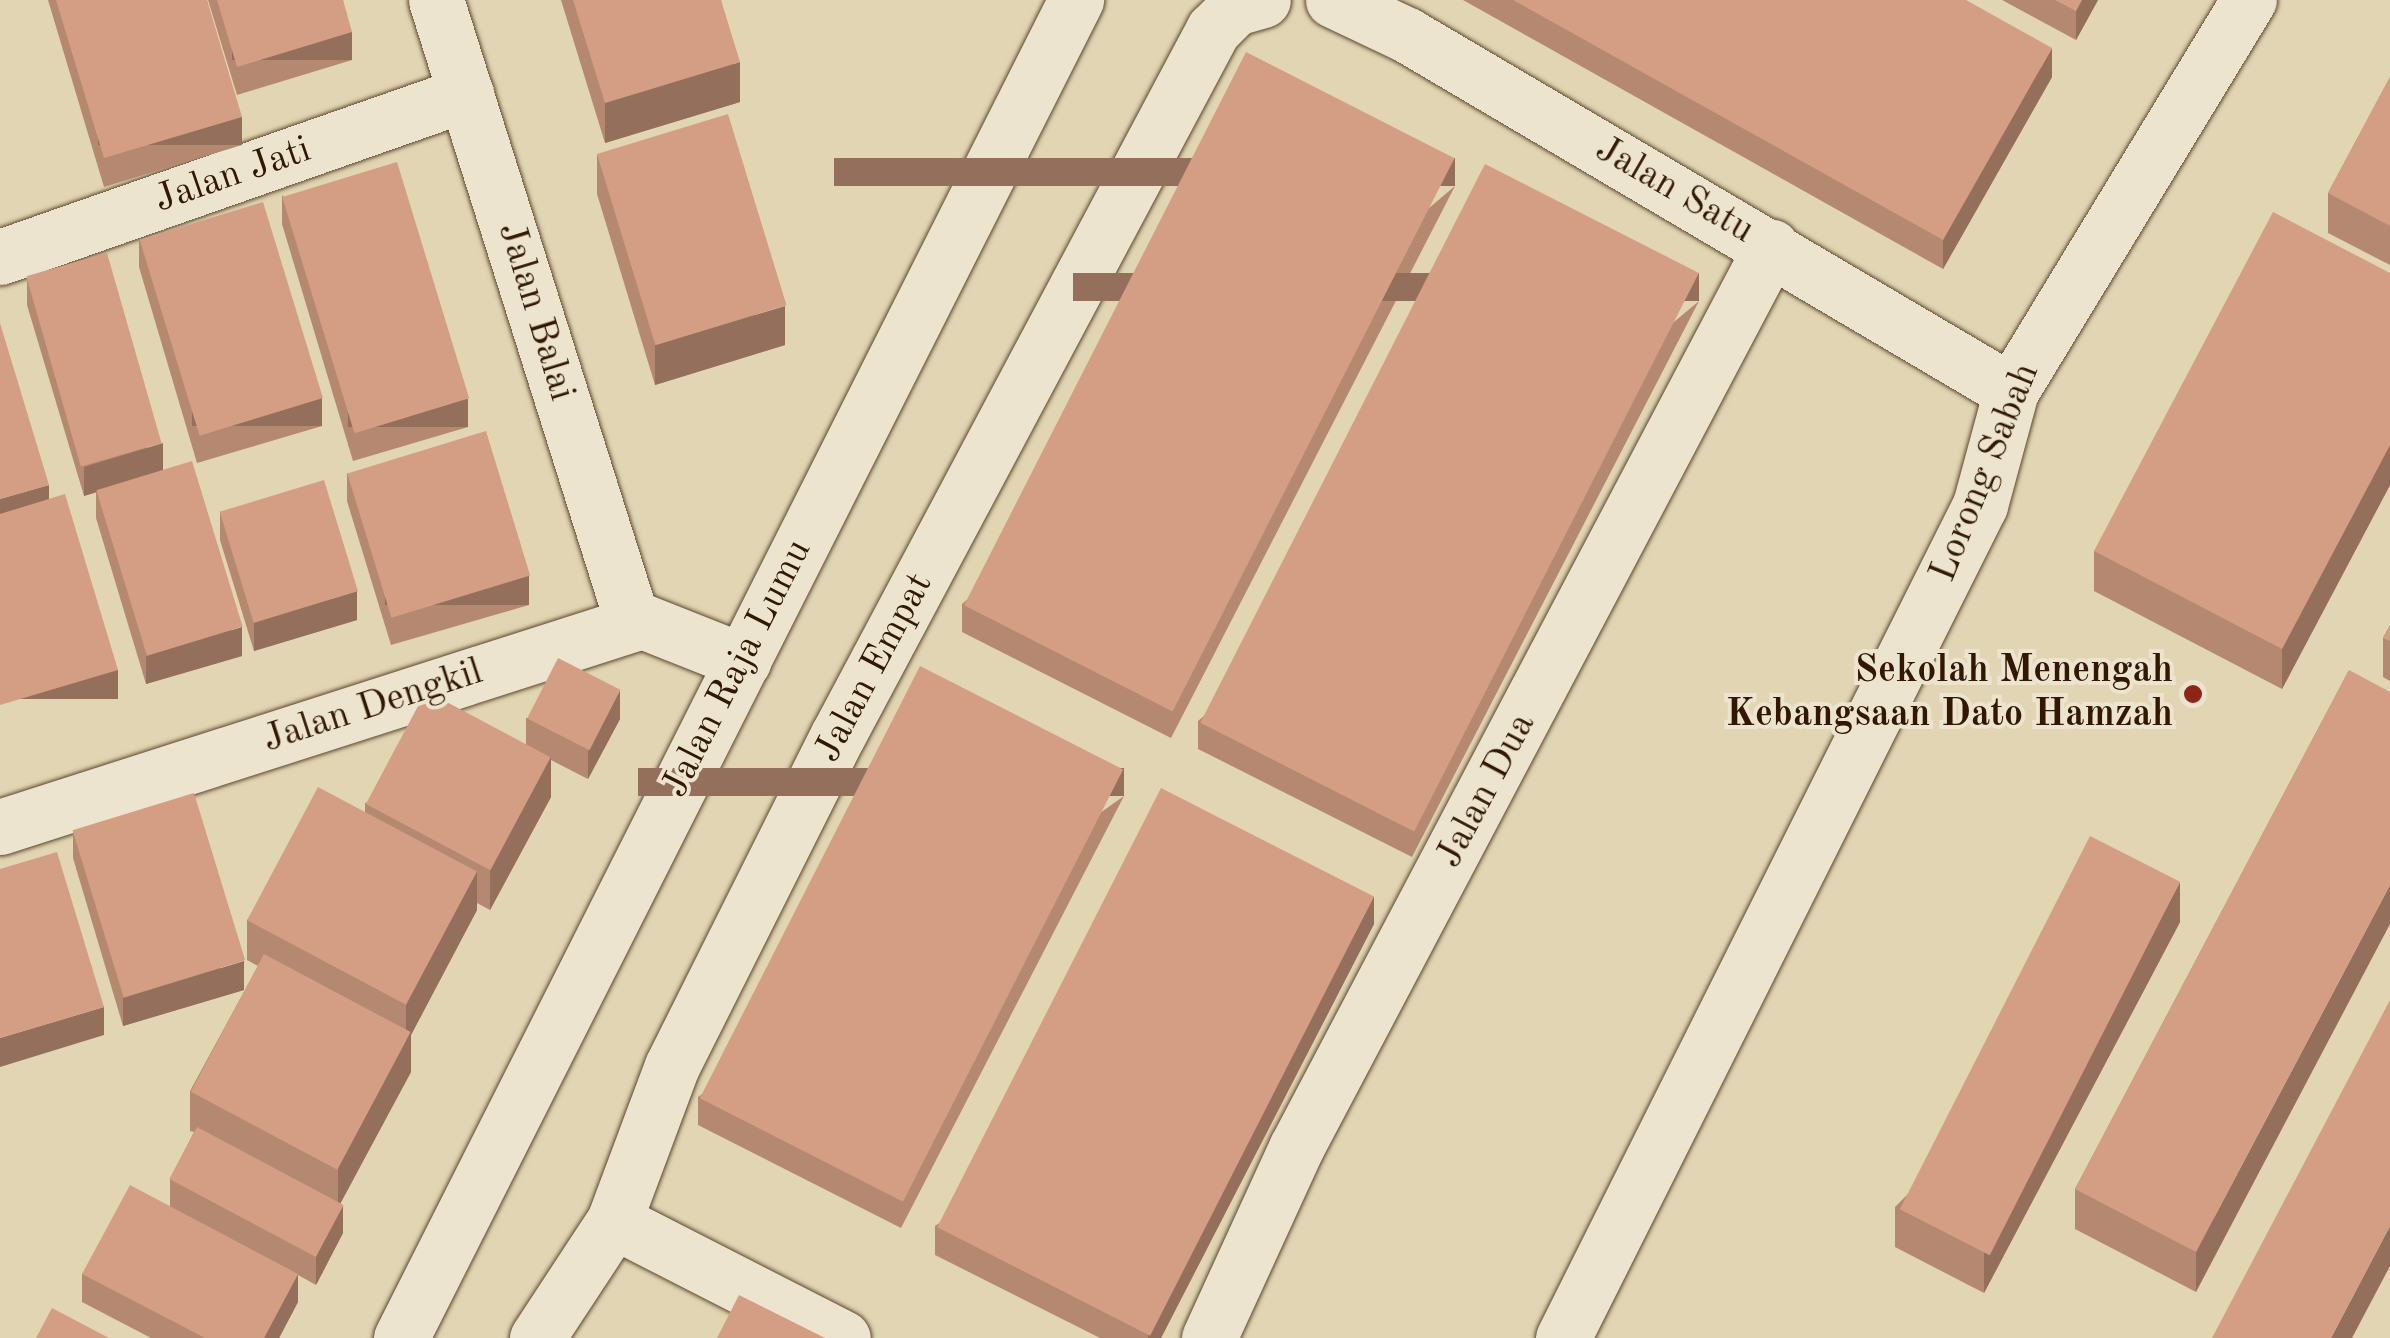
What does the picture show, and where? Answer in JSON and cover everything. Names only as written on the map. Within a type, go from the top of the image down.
[{"type":"street","name":"Jalan Balai","points":[[436,0],[633,624]]},
{"type":"street","name":"Jalan Raja Lumu","points":[[401,1338],[1076,0]]},
{"type":"street","name":"Jalan Satu","points":[[1333,0],[1407,35],[2011,390]]},
{"type":"street","name":"Lorong Sabah","points":[[1564,1338],[1980,505],[2011,390],[2248,0]]},
{"type":"street","name":"Jalan Empat","points":[[537,1338],[614,1221],[672,1066],[838,735],[1213,30],[1249,4]]},
{"type":"street","name":"Jalan Jati","points":[[0,257],[466,94]]},
{"type":"street","name":"Jalan Dua","points":[[1209,1338],[1296,1148],[1771,248]]},
{"type":"street","points":[[633,624],[642,621],[742,661]]},
{"type":"street","name":"Jalan Dengkil","points":[[0,827],[633,624]]},
{"type":"street","points":[[614,1221],[844,1338]]},
{"type":"building","points":[[56,0],[207,0],[242,117],[104,158]]},
{"type":"building","points":[[217,0],[343,0],[352,32],[237,67]]},
{"type":"building","points":[[573,0],[721,0],[740,62],[605,103]]},
{"type":"building","points":[[1513,0],[1966,0],[2052,48],[1943,240]]},
{"type":"building","points":[[2055,0],[2082,0],[2076,11]]},
{"type":"building","points":[[1246,52],[1454,158],[1173,712],[964,605]]},
{"type":"building","points":[[2390,77],[2390,226],[2328,193]]},
{"type":"building","points":[[728,114],[786,305],[655,345],[597,154]]},
{"type":"building","points":[[397,162],[469,398],[354,433],[282,197]]},
{"type":"building","points":[[1485,164],[1699,273],[1414,832],[1200,723]]},
{"type":"building","points":[[263,202],[323,398],[200,436],[140,240]]},
{"type":"building","points":[[2273,212],[2390,273],[2390,445],[2282,649],[2094,551]]},
{"type":"building","points":[[107,253],[162,443],[81,466],[26,276]]},
{"type":"building","points":[[0,323],[49,485],[0,499]]},
{"type":"building","points":[[486,431],[530,575],[391,618],[347,473]]},
{"type":"building","points":[[192,461],[243,626],[147,656],[96,490]]},
{"type":"building","points":[[324,480],[358,591],[254,623],[220,512]]},
{"type":"building","points":[[65,494],[118,670],[0,705],[0,514]]},
{"type":"building","points":[[558,658],[620,690],[589,750],[527,719]]},
{"type":"building","points":[[920,666],[1123,770],[903,1202],[700,1098]]},
{"type":"building","points":[[2349,670],[2390,692],[2390,885],[2196,1252],[2075,1189]]},
{"type":"building","points":[[426,691],[550,757],[490,870],[366,804]]},
{"type":"building","points":[[318,787],[477,872],[406,1005],[247,920]]},
{"type":"building","points":[[1161,788],[1374,897],[1150,1336],[937,1227]]},
{"type":"building","points":[[194,793],[245,960],[124,997],[73,830]]},
{"type":"building","points":[[2090,836],[2180,882],[1990,1255],[1900,1209]]},
{"type":"building","points":[[57,852],[104,1007],[0,1038],[0,869]]},
{"type":"building","points":[[264,954],[411,1032],[337,1170],[191,1092]]},
{"type":"building","points":[[2390,1000],[2390,1226],[2331,1338],[2212,1338]]},
{"type":"building","points":[[197,1127],[344,1205],[316,1257],[169,1179]]},
{"type":"building","points":[[130,1185],[298,1274],[264,1338],[205,1338],[82,1274]]},
{"type":"building","points":[[739,1295],[825,1338],[717,1338]]},
{"type":"building","points":[[52,1308],[109,1338],[36,1338]]},
{"type":"place","name":"Sekolah Menengah Kebangsaan Dato Hamzah","points":[[2193,694]]}]
